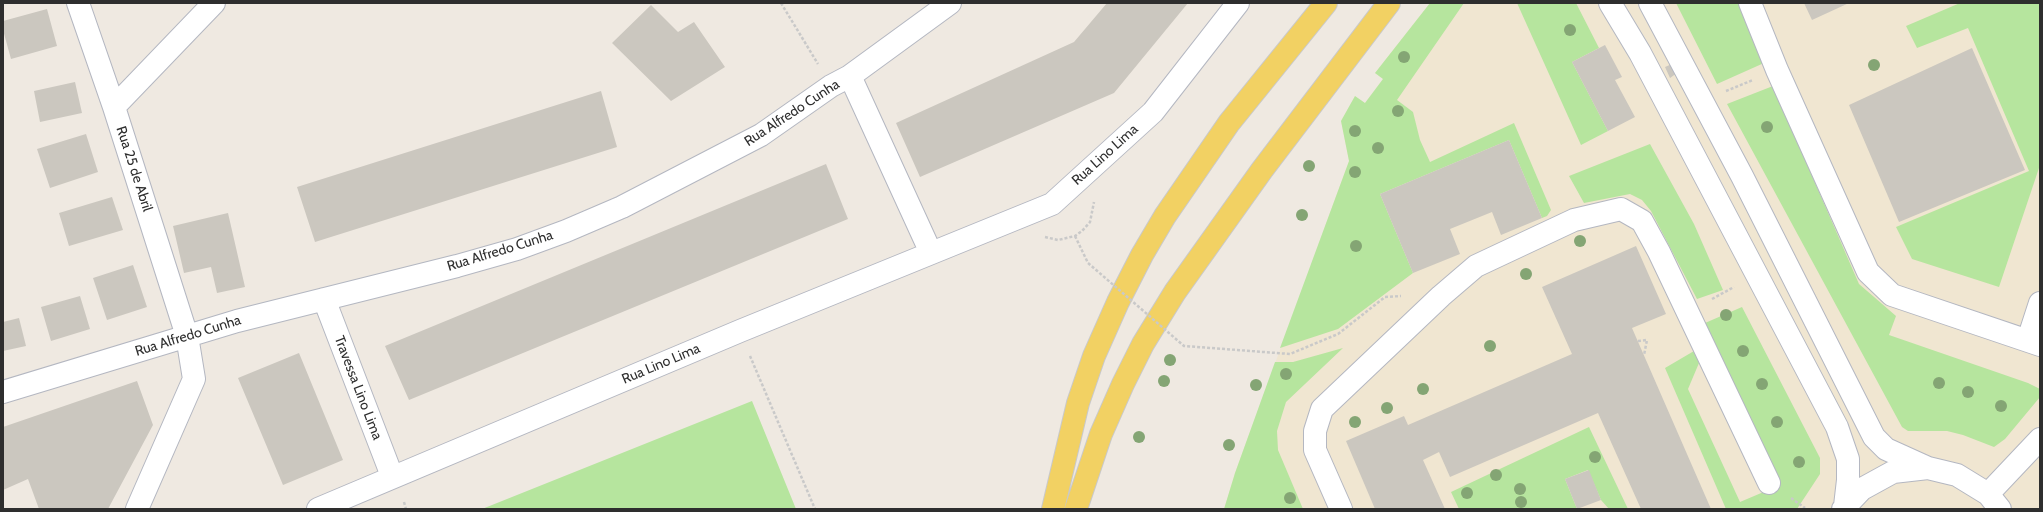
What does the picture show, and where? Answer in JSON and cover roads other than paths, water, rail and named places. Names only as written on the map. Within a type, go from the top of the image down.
[{"type":"main road","points":[[1053,509],[1078,403],[1094,356],[1118,302],[1142,255],[1165,216],[1229,123],[1326,3]]},
{"type":"main road","points":[[1076,509],[1101,434],[1123,384],[1144,344],[1175,292],[1262,170],[1389,3]]},
{"type":"street","name":"Rua 25 de Abril","points":[[78,3],[114,107],[187,336],[194,379],[137,509]]},
{"type":"street","points":[[114,107],[214,3]]},
{"type":"street","name":"Rua Alfredo Cunha","points":[[3,392],[237,321],[457,266],[517,249],[566,231],[622,207],[762,135],[841,81],[950,3]]},
{"type":"street","name":"Rua Lino Lima","points":[[318,509],[392,476],[740,331],[1052,204],[1153,112],[1238,3]]},
{"type":"street","points":[[1610,3],[1640,53],[1837,427],[1848,459],[1848,480],[1844,507]]},
{"type":"street","points":[[1650,3],[1742,176],[1874,437],[1886,449],[1928,468],[1957,475],[1994,502],[2040,439]]},
{"type":"street","points":[[1750,3],[1777,70],[1868,272],[1892,295],[2034,342],[2040,303]]},
{"type":"street","points":[[841,81],[930,253]]},
{"type":"street","points":[[1341,509],[1315,450],[1315,431],[1322,409],[1441,296],[1476,266],[1574,220],[1621,210],[1642,221],[1652,239],[1769,483]]},
{"type":"street","name":"Travessa Lino Lima","points":[[324,300],[392,476]]},
{"type":"street","points":[[1844,507],[1862,489],[1893,472],[1928,468]]}]
